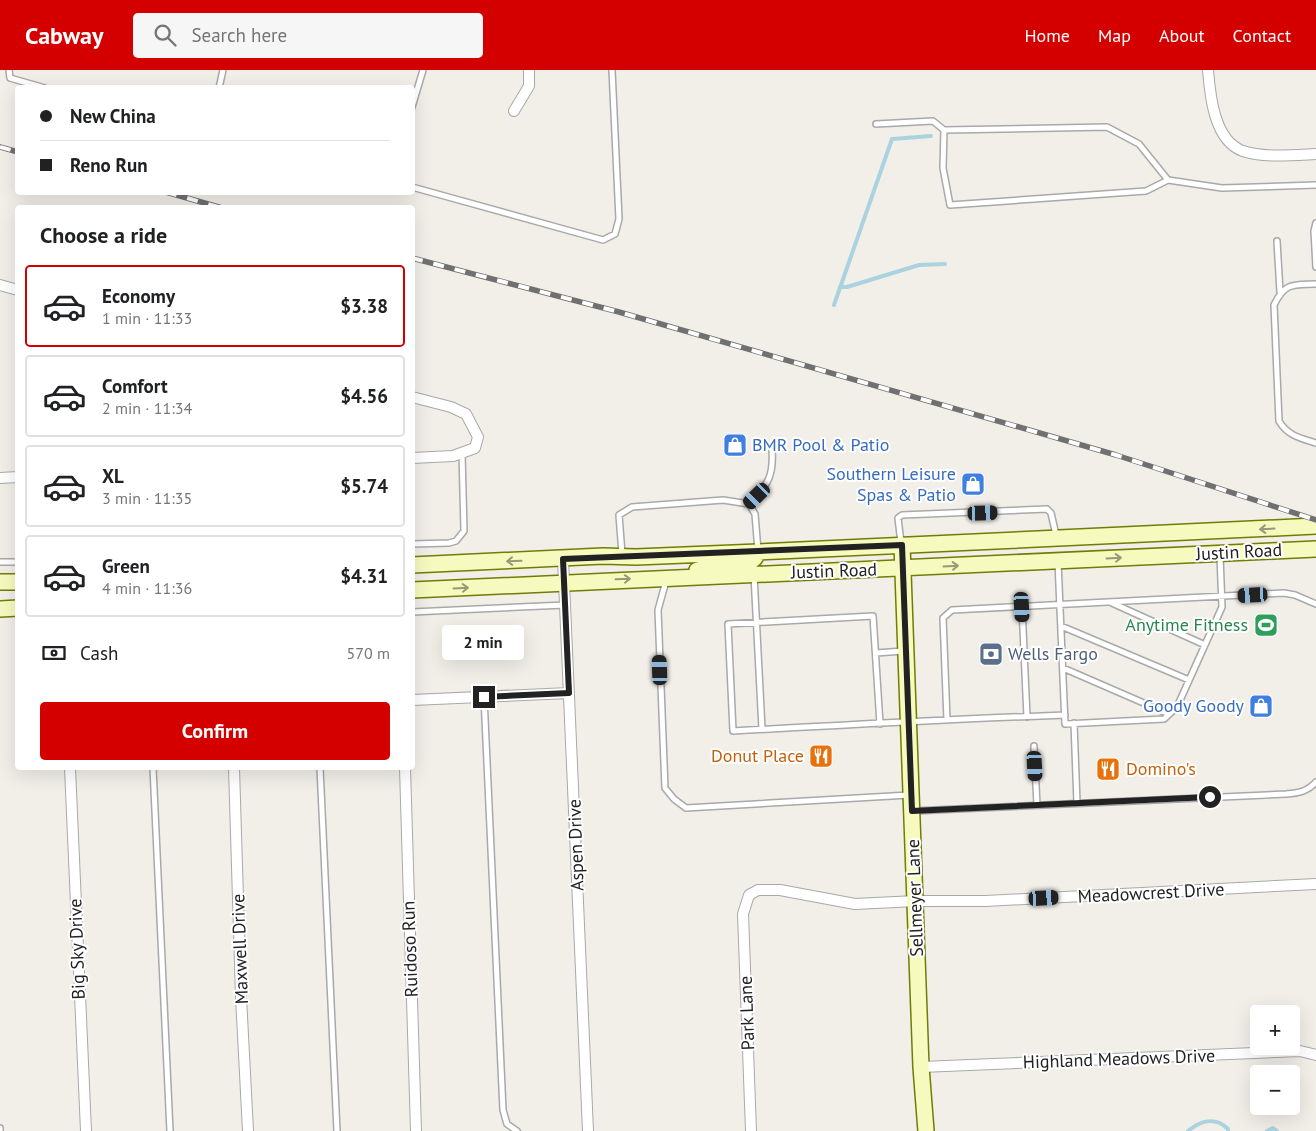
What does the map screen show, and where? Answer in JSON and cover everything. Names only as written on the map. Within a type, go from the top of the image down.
[{"type":"main road","name":"Justin Road","points":[[415,565],[758,552],[1316,526]]},
{"type":"main road","name":"Sellmeyer Lane","points":[[902,545],[921,1067],[926,1131]]},
{"type":"main road","name":"Justin Road","points":[[415,590],[1316,548]]},
{"type":"main road","points":[[667,578],[728,563],[749,563],[758,552]]},
{"type":"main road","points":[[0,582],[15,582]]},
{"type":"main road","points":[[0,609],[15,608]]},
{"type":"street","points":[[514,111],[529,86],[530,70]]},
{"type":"street","points":[[1208,70],[1210,91],[1221,131],[1231,145],[1243,152],[1278,156],[1316,154]]},
{"type":"street","points":[[0,285],[15,289]]},
{"type":"street","points":[[415,398],[451,407],[466,414],[478,437],[475,448],[453,456],[415,458]]},
{"type":"street","points":[[0,478],[15,477]]},
{"type":"street","name":"Aspen Drive","points":[[563,559],[588,1131]]},
{"type":"street","points":[[415,700],[569,693]]},
{"type":"street","name":"Big Sky Drive","points":[[70,770],[86,1131]]},
{"type":"street","name":"Maxwell Drive","points":[[234,770],[241,997],[248,1131]]},
{"type":"street","name":"Ruidoso Run","points":[[404,770],[416,1131]]},
{"type":"street","name":"Meadowcrest Drive","points":[[749,895],[758,890],[780,890],[855,904],[916,901],[985,901],[1316,884]]},
{"type":"street","name":"Park Lane","points":[[749,895],[743,914],[751,1131]]},
{"type":"street","name":"Highland Meadows Drive","points":[[921,1067],[1300,1051],[1316,1055]]},
{"type":"lane","points":[[9,70],[10,78],[34,85]]},
{"type":"lane","points":[[220,85],[223,70]]},
{"type":"lane","points":[[415,96],[422,70]]},
{"type":"lane","points":[[415,188],[603,240],[615,234],[620,219],[612,70]]},
{"type":"lane","points":[[876,124],[933,120],[944,130],[1106,127],[1139,144],[1168,180]]},
{"type":"lane","points":[[944,130],[944,168],[950,205],[1146,191],[1168,180],[1222,188],[1316,185]]},
{"type":"lane","points":[[1316,223],[1314,231],[1316,267]]},
{"type":"lane","points":[[1277,241],[1280,292],[1274,305],[1279,421],[1285,431],[1290,434],[1316,443]]},
{"type":"lane","points":[[1280,292],[1292,285],[1316,284]]},
{"type":"lane","points":[[749,504],[765,488],[773,466],[772,449]]},
{"type":"lane","points":[[415,544],[449,543],[456,541],[464,531],[462,453]]},
{"type":"lane","points":[[622,557],[619,515],[632,507],[723,500],[749,504]]},
{"type":"lane","points":[[749,504],[755,514],[758,552]]},
{"type":"lane","points":[[902,545],[898,518],[902,515],[963,514],[1047,509],[1051,513],[1057,538]]},
{"type":"lane","points":[[1058,561],[1065,724],[1164,719],[1177,707],[1222,607],[1220,553]]},
{"type":"lane","points":[[0,562],[15,562]]},
{"type":"lane","points":[[754,575],[762,729]]},
{"type":"lane","points":[[667,578],[658,610],[659,660],[665,788],[674,800],[686,808],[912,795]]},
{"type":"lane","points":[[947,720],[943,618],[952,610],[1284,593],[1295,595],[1316,604]]},
{"type":"lane","points":[[1110,602],[1205,645]]},
{"type":"lane","points":[[415,612],[566,605]]},
{"type":"lane","points":[[1022,607],[1027,717]]},
{"type":"lane","points":[[880,724],[873,616],[728,624],[733,731],[909,723],[947,720],[1065,715]]},
{"type":"lane","points":[[1061,626],[1189,680]]},
{"type":"lane","points":[[876,653],[906,651]]},
{"type":"lane","points":[[1063,668],[1169,714]]},
{"type":"lane","points":[[484,697],[503,1110],[508,1124],[517,1131]]},
{"type":"lane","points":[[1074,723],[1077,803]]},
{"type":"lane","points":[[1034,746],[1037,805]]},
{"type":"lane","points":[[153,770],[170,1131]]},
{"type":"lane","points":[[320,770],[337,1131]]},
{"type":"lane","points":[[912,811],[1286,794],[1302,792],[1311,788],[1316,782]]},
{"type":"waterway","points":[[834,305],[892,139],[931,136]]},
{"type":"waterway","points":[[840,287],[847,287],[919,265],[945,264]]},
{"type":"waterway","points":[[1188,1131],[1208,1121],[1218,1122],[1228,1131]]},
{"type":"waterway","points":[[1267,1131],[1273,1128],[1277,1131]]},
{"type":"railway","points":[[0,147],[15,151]]},
{"type":"railway","points":[[176,195],[212,205]]},
{"type":"railway","points":[[415,259],[619,312],[1116,455],[1316,520]]},
{"type":"place","name":"BMR Pool & Patio","points":[[735,445]]},
{"type":"place","name":"Southern Leisure Spas & Patio","points":[[973,484]]},
{"type":"place","name":"Anytime Fitness","points":[[1266,625]]},
{"type":"place","name":"Wells Fargo","points":[[991,654]]},
{"type":"place","name":"Goody Goody","points":[[1261,706]]},
{"type":"place","name":"Donut Place","points":[[821,756]]},
{"type":"place","name":"Domino's","points":[[1108,769]]},
{"type":"route","points":[[484,697],[569,693],[563,559],[902,545],[912,811],[1210,797]]}]
